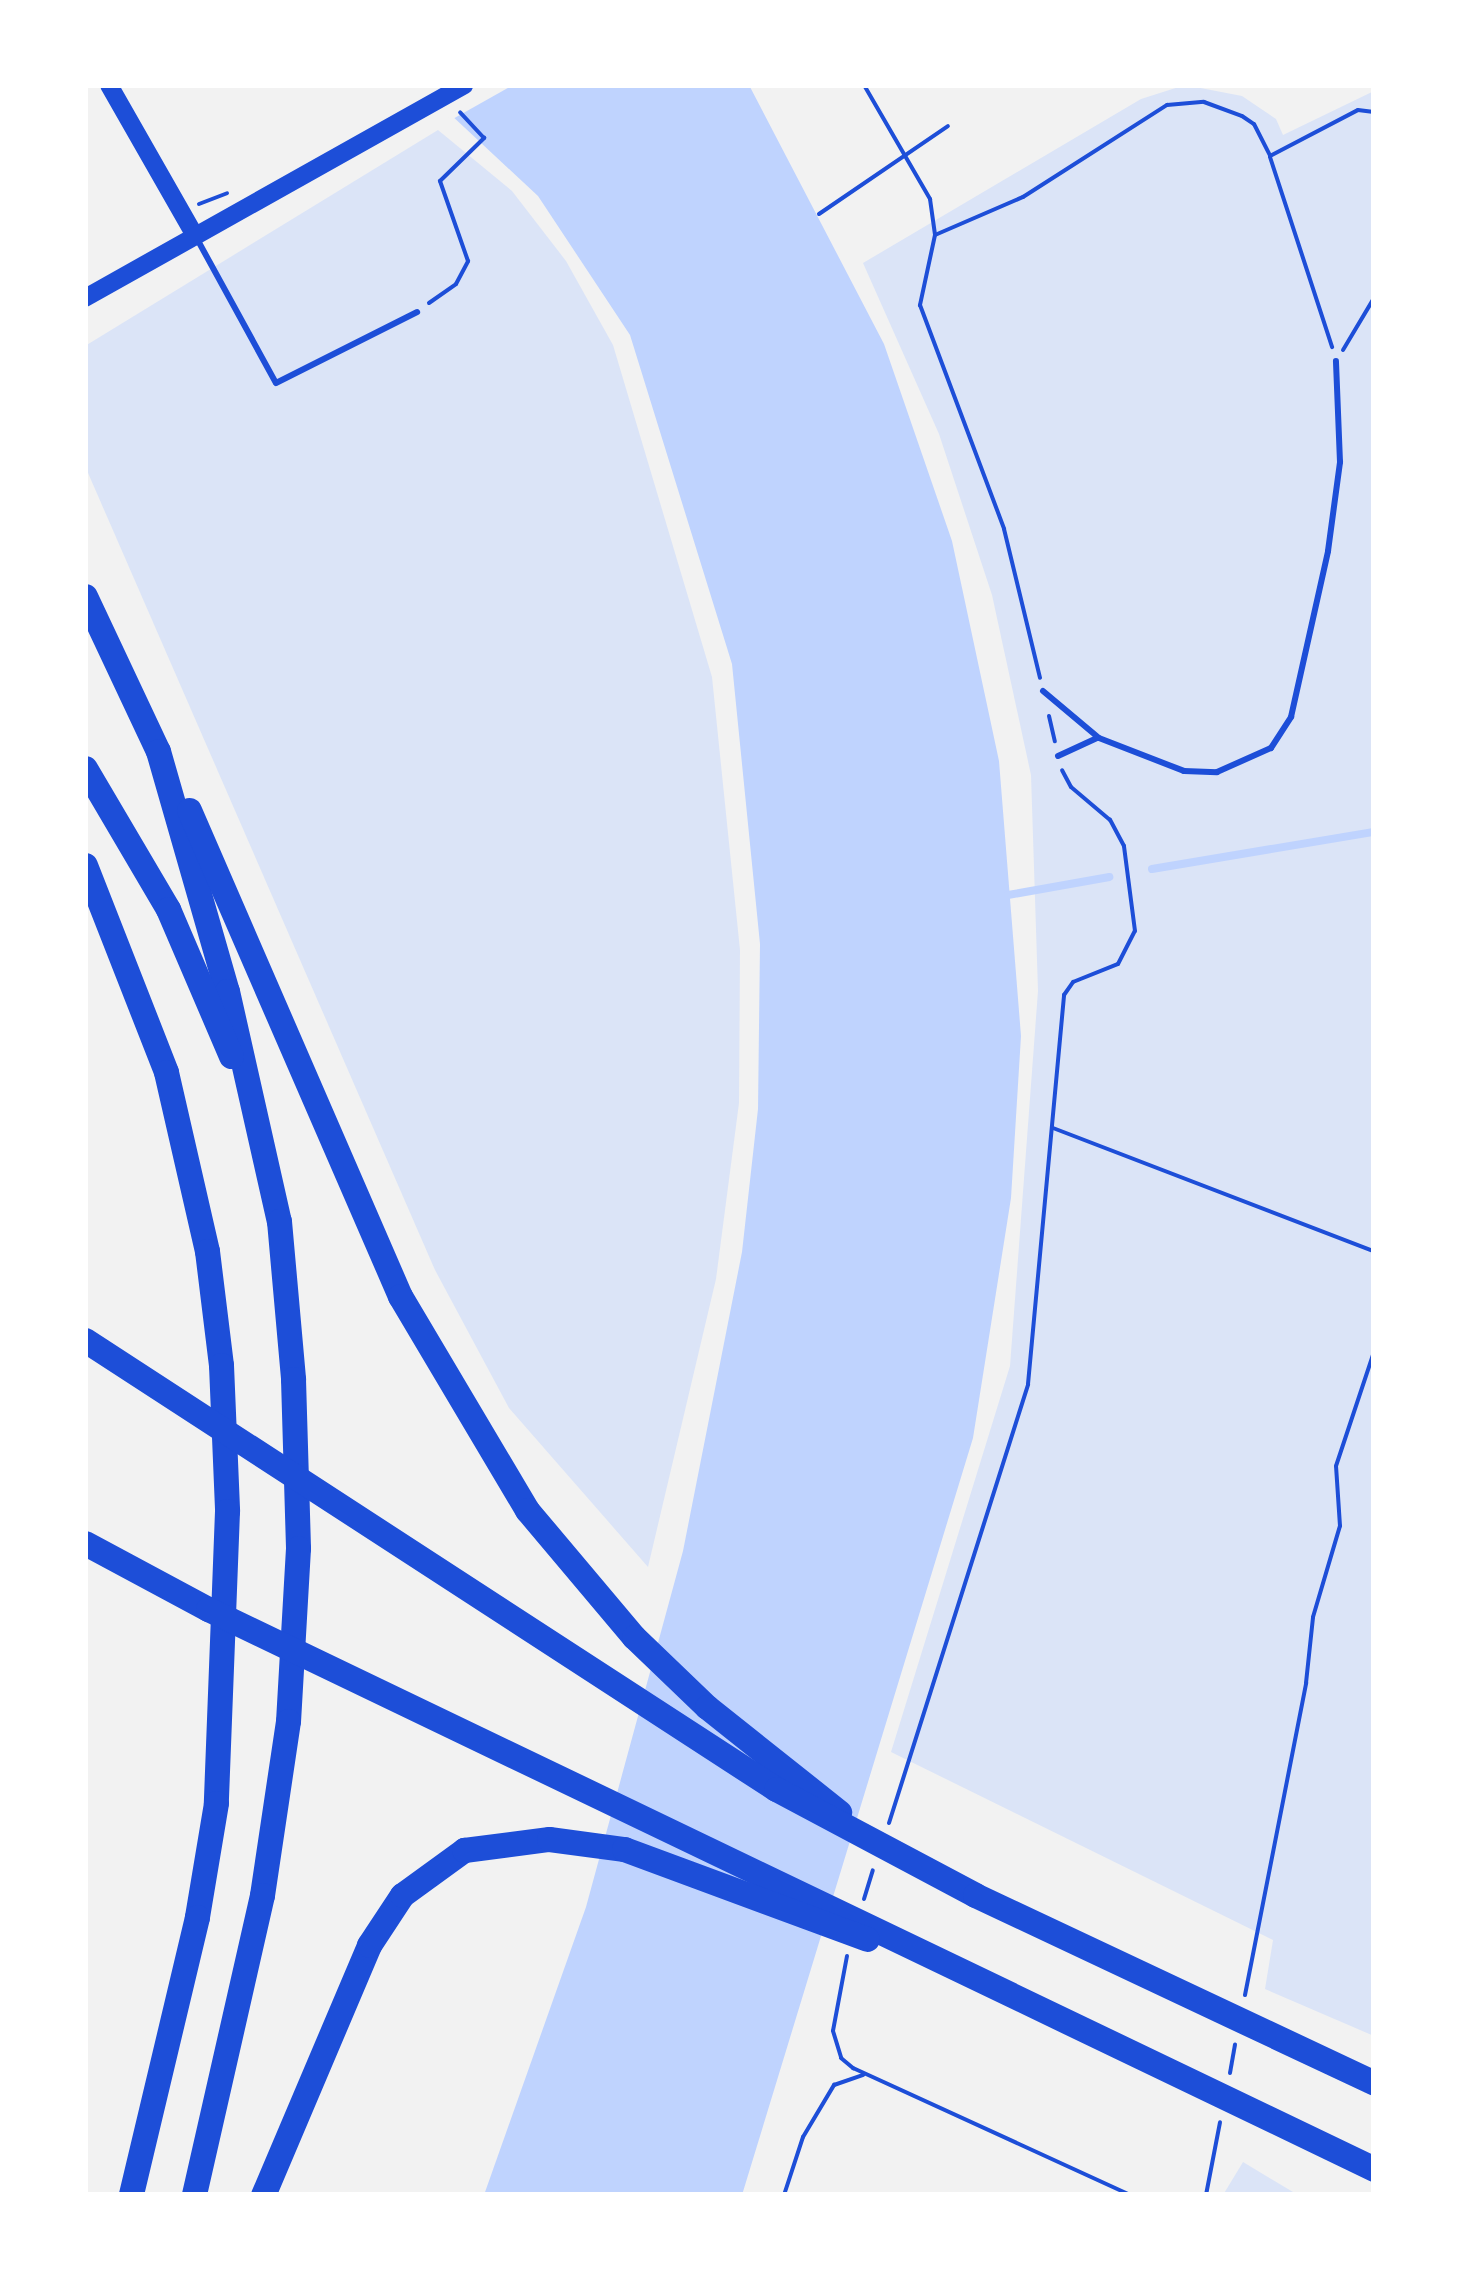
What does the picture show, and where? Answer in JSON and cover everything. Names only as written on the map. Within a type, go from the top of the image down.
[{"type":"highway","points":[[85,596],[400,1296],[464,1413],[567,1563],[707,1707],[822,1795],[856,1830]]},
{"type":"highway","points":[[158,751],[263,1129],[280,1221],[293,1378],[298,1548],[290,1702],[262,1895],[194,2195]]},
{"type":"highway","points":[[85,768],[168,910],[263,1129]]},
{"type":"highway","points":[[85,865],[166,1072],[207,1251],[221,1365],[227,1511],[216,1803],[131,2195]]},
{"type":"highway","points":[[85,1340],[776,1789],[975,1896],[1374,2083]]},
{"type":"highway","points":[[85,1543],[378,1691],[515,1753],[1132,2058],[1374,2169]]},
{"type":"highway","points":[[264,2195],[369,1944],[402,1895],[432,1869],[492,1842],[549,1839],[624,1850],[936,1962]]},
{"type":"highway","points":[[1334,2061],[1374,2073]]},
{"type":"highway","points":[[1317,2146],[1374,2184]]},
{"type":"main road","points":[[109,85],[195,236]]},
{"type":"main road","points":[[85,298],[464,85]]},
{"type":"lane","points":[[195,236],[276,383],[417,312]]},
{"type":"lane","points":[[1043,692],[1099,738],[1184,771],[1217,772],[1247,764],[1282,735],[1337,490],[1336,362]]},
{"type":"lane","points":[[1058,756],[1099,738]]},
{"type":"path","points":[[864,85],[930,199],[935,235],[920,304],[1004,529],[1065,779],[1104,813],[1124,846],[1136,916],[1126,956],[1073,982],[1064,995],[1028,1384],[883,1841]]},
{"type":"path","points":[[935,235],[1023,197],[1167,105],[1204,102],[1254,124],[1270,156],[1336,362]]},
{"type":"path","points":[[417,312],[456,284],[468,261],[440,180],[484,138],[454,106]]},
{"type":"path","points":[[1270,156],[1358,110],[1374,112]]},
{"type":"path","points":[[819,214],[948,126]]},
{"type":"path","points":[[1336,362],[1374,298]]},
{"type":"path","points":[[1053,1128],[1374,1251]]},
{"type":"path","points":[[1243,2006],[1306,1683],[1313,1617],[1340,1526],[1336,1466],[1374,1352]]},
{"type":"path","points":[[862,1906],[877,1858]]},
{"type":"path","points":[[849,1948],[834,2039],[841,2058],[863,2075],[1130,2195]]},
{"type":"path","points":[[1228,2081],[1239,2024]]},
{"type":"path","points":[[784,2195],[802,2137],[834,2086],[863,2075]]},
{"type":"path","points":[[1206,2195],[1220,2119]]},
{"type":"shaded area","points":[[1185,85],[1242,96],[1276,119],[1283,135],[1374,91],[1374,2036],[1265,1989],[1273,1940],[891,1752],[1010,1366],[1038,991],[1031,775],[992,595],[939,434],[863,263],[1141,99]]},
{"type":"shaded area","points":[[438,130],[512,191],[566,261],[613,345],[712,677],[740,950],[739,1103],[716,1279],[648,1567],[509,1408],[435,1270],[85,466],[85,346]]},
{"type":"shaded area","points":[[1243,2162],[1298,2195],[1223,2195]]},
{"type":"water","points":[[419,85],[749,85],[884,344],[952,541],[999,761],[1021,1036],[1011,1198],[973,1438],[742,2195],[484,2195],[586,1907],[683,1551],[742,1252],[758,1109],[760,944],[732,664],[630,335],[538,196]]},
{"type":"pier","points":[[414,85],[513,85],[451,120]]},
{"type":"waterway","points":[[1152,869],[1374,832]]},
{"type":"waterway","points":[[1008,895],[1109,877]]}]
